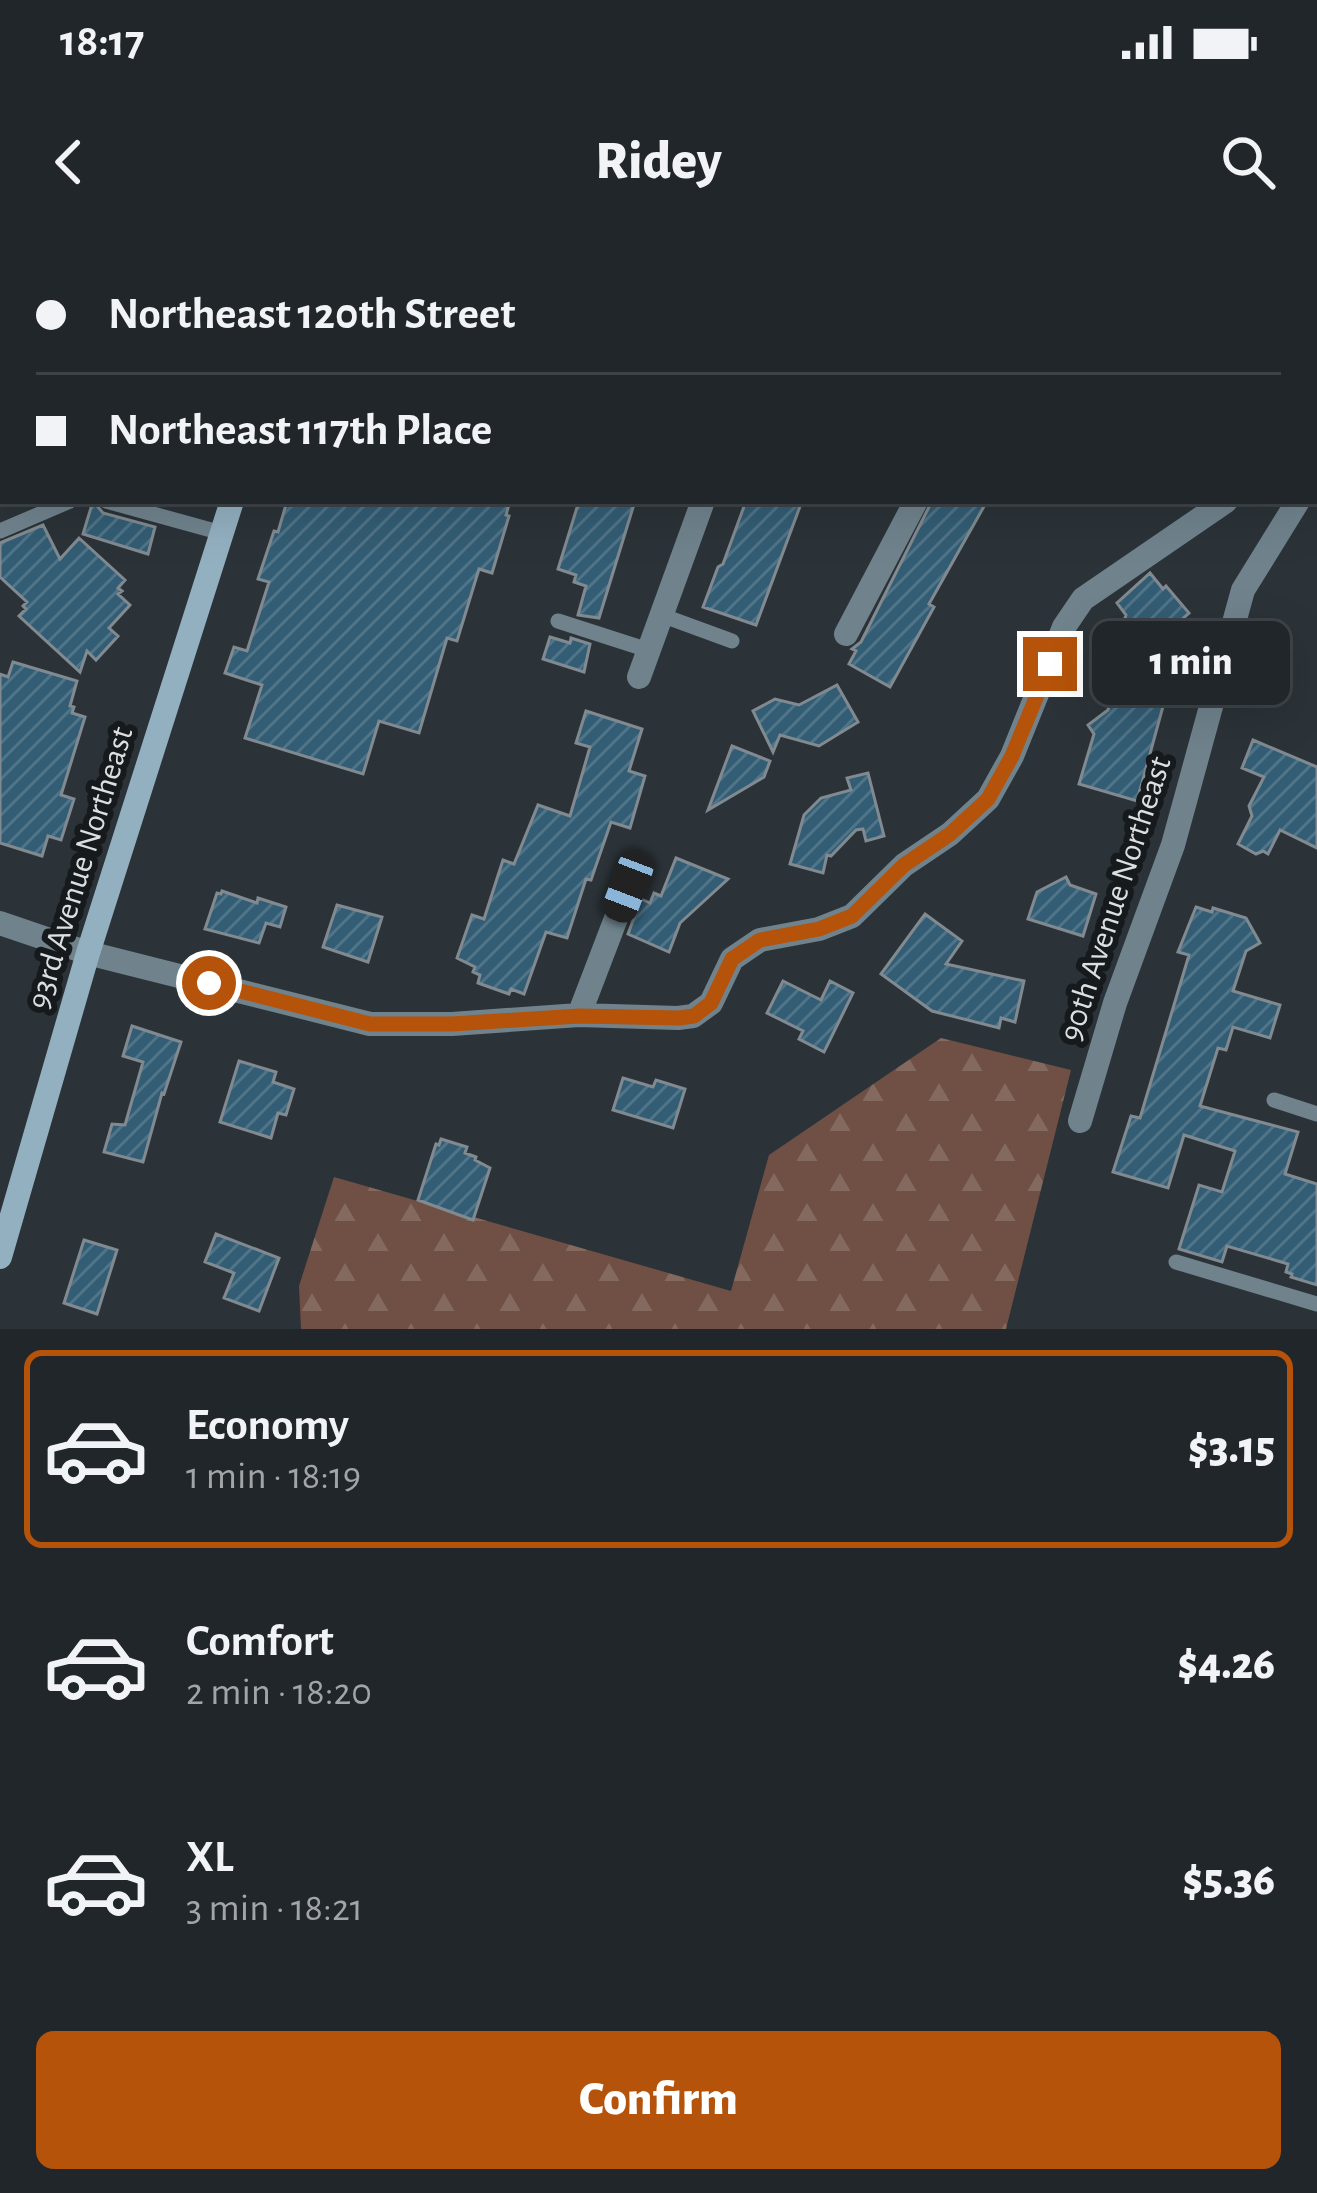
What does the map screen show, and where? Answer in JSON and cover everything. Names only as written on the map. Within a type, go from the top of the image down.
[{"type":"street","name":"93rd Avenue Northeast","points":[[0,1257],[88,953],[185,681],[231,504]]},
{"type":"street","points":[[639,677],[702,504]]},
{"type":"street","points":[[846,634],[914,504]]},
{"type":"street","points":[[0,923],[88,953],[370,1024],[694,1016],[711,1003],[732,959],[760,940],[819,929],[852,916],[904,865],[950,834],[988,799],[1012,756],[1064,627],[1083,599],[1222,504]]},
{"type":"street","name":"90th Avenue Northeast","points":[[1080,1121],[1115,1003],[1173,845],[1244,590],[1296,504]]},
{"type":"street","points":[[579,1016],[628,887]]},
{"type":"lane","points":[[0,531],[63,504]]},
{"type":"lane","points":[[117,504],[222,533]]},
{"type":"lane","points":[[661,615],[732,641]]},
{"type":"lane","points":[[558,621],[648,650]]},
{"type":"lane","points":[[1274,1100],[1317,1114]]},
{"type":"lane","points":[[1176,1262],[1317,1304]]},
{"type":"green space","points":[[941,1038],[1071,1070],[1006,1329],[301,1329],[299,1286],[334,1177],[731,1291],[769,1155]]},
{"type":"building","points":[[92,504],[103,513],[155,527],[148,554],[83,534]]},
{"type":"building","points":[[286,504],[509,504],[492,573],[479,569],[457,641],[447,638],[419,733],[379,721],[363,774],[245,738],[262,685],[225,673],[234,647],[247,651],[269,582],[258,579],[274,531],[278,532]]},
{"type":"building","points":[[578,504],[634,504],[599,618],[578,615],[586,586],[574,582],[576,575],[558,569]]},
{"type":"building","points":[[745,504],[801,504],[756,625],[703,607]]},
{"type":"building","points":[[930,504],[985,504],[929,604],[934,607],[890,687],[849,664],[856,651],[852,649],[861,642]]},
{"type":"building","points":[[43,525],[60,559],[79,538],[125,580],[118,594],[130,605],[109,628],[118,636],[96,660],[87,651],[80,672],[19,616],[27,602],[0,577],[0,543]]},
{"type":"building","points":[[1150,573],[1189,613],[1146,651],[1173,658],[1137,801],[1079,784],[1094,734],[1088,725],[1108,710],[1129,630],[1122,627],[1126,615],[1117,603]]},
{"type":"building","points":[[550,637],[590,644],[584,672],[543,659]]},
{"type":"building","points":[[13,662],[77,681],[70,706],[72,713],[85,717],[61,795],[74,799],[61,840],[48,836],[42,856],[0,843],[0,674],[8,677]]},
{"type":"building","points":[[837,685],[858,722],[819,746],[780,735],[773,752],[753,711],[775,699],[799,705]]},
{"type":"building","points":[[586,711],[642,729],[629,771],[645,776],[630,828],[611,822],[567,938],[546,932],[524,994],[511,989],[509,994],[478,983],[475,967],[457,958],[472,915],[484,919],[503,860],[514,864],[538,805],[570,816],[590,747],[576,743]]},
{"type":"building","points":[[1253,740],[1317,767],[1317,848],[1280,830],[1268,854],[1256,854],[1238,844],[1264,777],[1242,768]]},
{"type":"building","points":[[732,746],[770,761],[764,777],[708,810]]},
{"type":"building","points":[[868,773],[884,836],[866,841],[863,829],[856,830],[827,855],[823,873],[790,864],[804,815],[821,798],[851,790],[847,778]]},
{"type":"building","points":[[676,858],[728,879],[680,923],[669,952],[628,934],[641,899],[650,903],[654,893],[661,896]]},
{"type":"building","points":[[1066,877],[1070,885],[1096,894],[1083,936],[1028,919],[1037,892]]},
{"type":"building","points":[[217,893],[286,907],[280,927],[266,923],[259,943],[205,929]]},
{"type":"building","points":[[337,905],[382,917],[368,962],[323,947]]},
{"type":"building","points":[[1196,907],[1246,918],[1260,943],[1246,951],[1233,991],[1280,1005],[1270,1038],[1233,1027],[1226,1050],[1218,1048],[1200,1106],[1298,1132],[1285,1174],[1317,1184],[1317,1285],[1291,1277],[1286,1272],[1288,1264],[1227,1246],[1222,1262],[1179,1249],[1199,1185],[1222,1192],[1235,1151],[1184,1135],[1168,1188],[1113,1172],[1131,1116],[1140,1118],[1189,955],[1178,952]]},
{"type":"building","points":[[925,914],[962,941],[946,964],[1024,981],[1015,1022],[1001,1018],[999,1028],[932,1011],[881,974]]},
{"type":"building","points":[[783,981],[821,1000],[830,981],[853,993],[824,1052],[799,1039],[803,1031],[767,1013]]},
{"type":"building","points":[[132,1026],[181,1042],[143,1162],[104,1152],[112,1124],[125,1125],[143,1062],[123,1056]]},
{"type":"building","points":[[239,1061],[276,1072],[273,1082],[294,1089],[286,1115],[278,1113],[271,1138],[220,1122]]},
{"type":"building","points":[[623,1078],[653,1087],[656,1080],[685,1089],[673,1128],[613,1110]]},
{"type":"building","points":[[441,1139],[467,1147],[465,1153],[490,1168],[473,1220],[418,1200]]},
{"type":"building","points":[[216,1234],[279,1258],[259,1311],[224,1298],[234,1273],[205,1262]]},
{"type":"building","points":[[84,1240],[117,1250],[97,1314],[64,1303]]},
{"type":"route","points":[[209,983],[370,1024],[694,1016],[711,1003],[732,959],[760,940],[819,929],[852,916],[904,865],[950,834],[988,799],[1012,756],[1050,664]]}]
